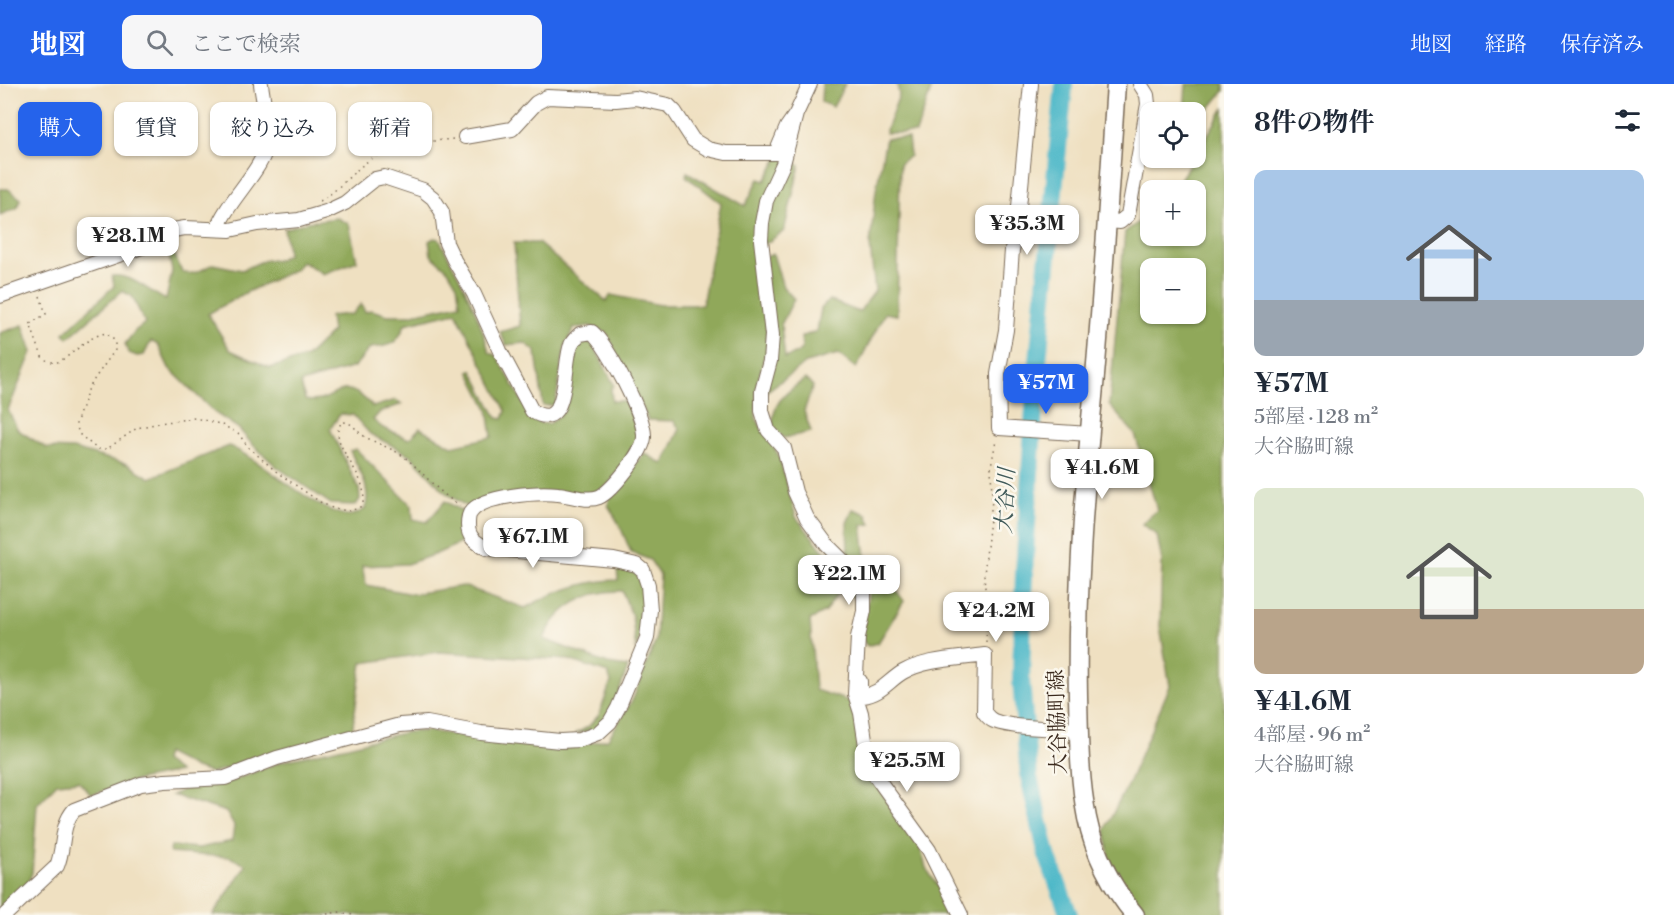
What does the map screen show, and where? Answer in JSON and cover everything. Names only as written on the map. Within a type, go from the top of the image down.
[{"type":"main road","name":"大谷脇町線","points":[[1116,84],[1080,554],[1077,632],[1079,730],[1087,820],[1102,863],[1121,898],[1135,915]]},
{"type":"street","points":[[217,229],[221,216],[265,151],[268,140],[261,84]]},
{"type":"street","points":[[465,137],[512,129],[536,103],[556,91],[616,100],[635,98],[668,105],[693,140],[708,148],[726,153],[776,153],[810,84]]},
{"type":"street","points":[[1031,84],[1017,227],[1012,250],[1006,330],[998,374],[999,428],[1090,434]]},
{"type":"street","points":[[1107,221],[1120,222],[1128,215],[1148,104],[1147,94],[1140,84]]},
{"type":"street","points":[[796,114],[783,164],[766,201],[762,223],[761,240],[772,335],[770,361],[762,391],[762,411],[768,430],[784,448],[795,492],[807,518],[827,545],[856,574],[864,588],[864,611],[858,637],[855,694],[861,713],[867,759],[872,771],[929,850],[961,915]]},
{"type":"street","points":[[0,296],[142,247],[159,240],[173,230],[230,231],[257,224],[290,222],[326,212],[345,203],[375,179],[384,177],[423,190],[434,198],[442,212],[447,243],[454,260],[474,294],[500,351],[532,411],[548,416],[558,408],[566,378],[570,345],[579,334],[592,332],[600,340],[628,390],[644,427],[644,445],[609,492],[596,498],[526,493],[488,503],[471,512],[468,519],[468,532],[474,541],[486,548],[614,560],[637,565],[643,570],[648,585],[650,610],[647,638],[618,708],[610,722],[598,734],[579,740],[560,741],[481,733],[427,723],[400,725],[277,758],[225,778],[141,784],[74,810],[66,819],[61,856],[57,866],[6,915]]},
{"type":"street","points":[[856,670],[860,677],[860,692],[863,696],[884,688],[902,672],[923,665],[985,655],[984,712],[988,718],[1013,724],[1079,730]]},
{"type":"path","points":[[35,283],[46,314],[30,324],[43,358],[55,363],[66,359],[94,335],[106,333],[115,341],[116,350],[91,385],[76,424],[79,434],[97,449],[108,448],[137,428],[159,423],[195,418],[220,424],[238,433],[248,447],[278,473],[334,509],[351,512],[362,506],[365,498],[364,488],[339,442],[338,428],[342,422],[346,422],[360,433],[405,458],[432,485],[471,512]]},
{"type":"path","points":[[985,655],[987,613],[984,575],[992,500],[991,466],[999,428]]},
{"type":"path","points":[[321,915],[339,912],[353,915]]},
{"type":"green space","points":[[822,84],[845,84],[833,107],[821,102]]},
{"type":"green space","points":[[897,84],[933,84],[916,133],[885,133],[899,95]]},
{"type":"green space","points":[[1186,84],[1224,84],[1224,91],[1206,113],[1206,102],[1185,102]]},
{"type":"green space","points":[[1224,108],[1224,915],[1139,915],[1110,861],[1105,829],[1126,788],[1170,686],[1160,627],[1162,561],[1157,535],[1142,524],[1157,510],[1135,434],[1109,405],[1125,232],[1140,221],[1140,246],[1206,246],[1206,180],[1180,180],[1187,168],[1206,168],[1206,138]]},
{"type":"green space","points":[[886,138],[908,138],[910,156],[900,163],[897,315],[885,313],[856,368],[838,354],[806,363],[767,391],[766,257],[773,254],[783,287],[794,299],[781,325],[785,358],[802,348],[801,337],[817,331],[821,309],[829,300],[859,312],[875,291],[870,245],[876,190]]},
{"type":"green space","points":[[779,157],[800,165],[784,231],[758,249],[768,343],[756,389],[756,418],[779,456],[796,517],[835,565],[856,585],[858,599],[843,591],[837,594],[825,612],[810,620],[815,690],[849,701],[857,717],[865,769],[919,843],[926,868],[956,915],[213,915],[246,865],[230,857],[170,853],[171,846],[199,848],[232,841],[234,826],[226,812],[172,795],[185,789],[229,782],[280,762],[407,732],[427,731],[563,749],[608,739],[633,699],[656,640],[660,575],[650,560],[631,552],[608,505],[609,499],[644,453],[663,464],[680,429],[674,421],[648,420],[607,333],[590,326],[574,328],[565,347],[555,405],[543,406],[536,352],[525,343],[506,345],[500,332],[520,326],[514,243],[538,243],[606,301],[611,295],[660,305],[702,305],[721,203],[686,176],[687,172],[745,206],[759,179],[765,181]]},
{"type":"green space","points":[[0,189],[8,189],[21,199],[17,208],[0,215]]},
{"type":"green space","points":[[337,218],[349,224],[357,261],[323,274],[302,261],[294,270],[245,293],[208,314],[230,350],[270,368],[306,357],[332,332],[330,316],[352,314],[361,304],[365,312],[371,310],[388,315],[408,315],[460,304],[457,285],[448,270],[431,255],[429,241],[434,238],[439,239],[474,308],[489,352],[497,356],[531,417],[540,423],[549,424],[564,411],[571,378],[574,347],[582,341],[588,341],[594,346],[614,385],[611,389],[612,401],[624,401],[633,417],[637,431],[633,448],[613,479],[604,488],[594,492],[469,508],[447,494],[410,455],[370,434],[353,415],[340,414],[330,429],[359,489],[360,499],[356,505],[331,504],[277,467],[238,428],[215,413],[169,368],[158,345],[151,341],[144,355],[137,356],[129,353],[125,344],[145,323],[132,296],[122,291],[68,338],[64,333],[114,286],[112,276],[133,281],[166,300],[172,271],[168,251],[172,250],[180,268],[187,273],[196,272],[213,264],[242,270],[265,260],[278,260],[288,254],[284,229],[307,222]],"holes":[[[456,312],[506,411],[503,419],[497,418],[472,370],[469,371],[488,409],[492,437],[452,446],[420,428],[409,439],[383,428],[373,420],[380,412],[402,404],[396,400],[373,407],[361,396],[345,390],[324,399],[305,400],[301,383],[354,367],[370,348],[388,345],[396,340],[405,324]]]},
{"type":"green space","points":[[23,325],[32,352],[8,410],[18,430],[46,448],[73,449],[127,464],[150,478],[229,446],[325,508],[340,514],[352,515],[365,509],[367,501],[364,479],[350,451],[356,449],[412,506],[413,519],[427,522],[445,501],[464,512],[465,541],[407,564],[362,566],[366,585],[412,594],[463,586],[525,608],[570,588],[594,582],[618,580],[617,567],[638,573],[647,607],[636,651],[632,616],[622,591],[609,591],[586,597],[565,609],[544,639],[608,664],[628,667],[612,711],[596,730],[575,734],[588,727],[599,715],[611,682],[608,673],[569,660],[439,652],[362,663],[352,732],[211,773],[195,768],[166,753],[164,761],[179,772],[138,780],[91,795],[79,781],[57,783],[37,804],[32,873],[26,887],[0,911],[0,333]]},
{"type":"green space","points":[[805,379],[813,386],[804,411],[811,432],[784,438],[773,428],[774,411],[781,399]]},
{"type":"green space","points":[[853,509],[867,514],[871,524],[862,525],[867,565],[858,566],[848,554],[847,523]]},
{"type":"green space","points":[[870,585],[879,591],[896,590],[904,601],[878,643],[867,646],[861,638]]},
{"type":"waterway","name":"大谷川","points":[[1064,84],[1035,393],[1024,573],[1021,680],[1029,777],[1047,855],[1069,915]]}]
